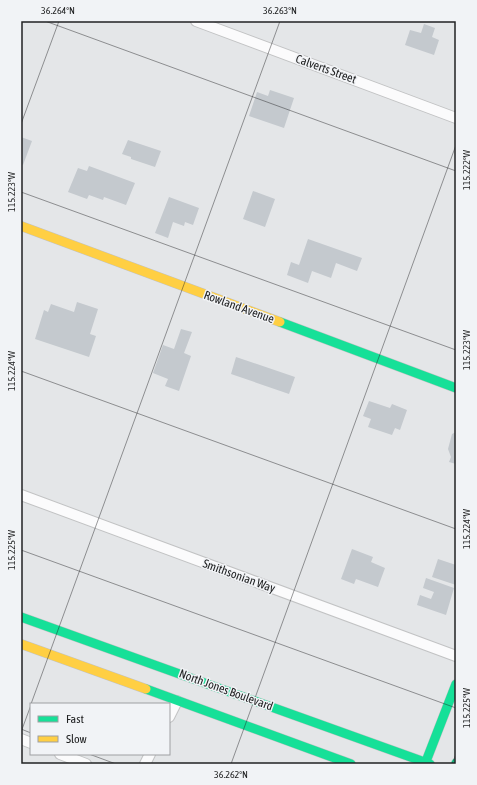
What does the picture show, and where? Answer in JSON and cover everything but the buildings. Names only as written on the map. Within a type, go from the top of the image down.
[{"type":"main road","name":"Rowland Avenue","points":[[21,226],[456,388]]},
{"type":"main road","name":"North Jones Boulevard","points":[[21,617],[427,763]]},
{"type":"main road","points":[[21,644],[351,764]]},
{"type":"main road","points":[[427,763],[456,684]]},
{"type":"street","name":"Calverts Street","points":[[196,21],[456,118]]},
{"type":"street","name":"Smithsonian Way","points":[[21,495],[456,656]]},
{"type":"street","points":[[170,715],[177,701]]},
{"type":"street","points":[[63,755],[86,764]]},
{"type":"traffic: fast","points":[[280,322],[456,388]]},
{"type":"traffic: fast","points":[[21,617],[430,764]]},
{"type":"traffic: fast","points":[[425,764],[456,684]]},
{"type":"traffic: fast","points":[[146,689],[351,764]]},
{"type":"traffic: slow","points":[[21,226],[280,322]]},
{"type":"traffic: slow","points":[[21,644],[146,689]]}]
